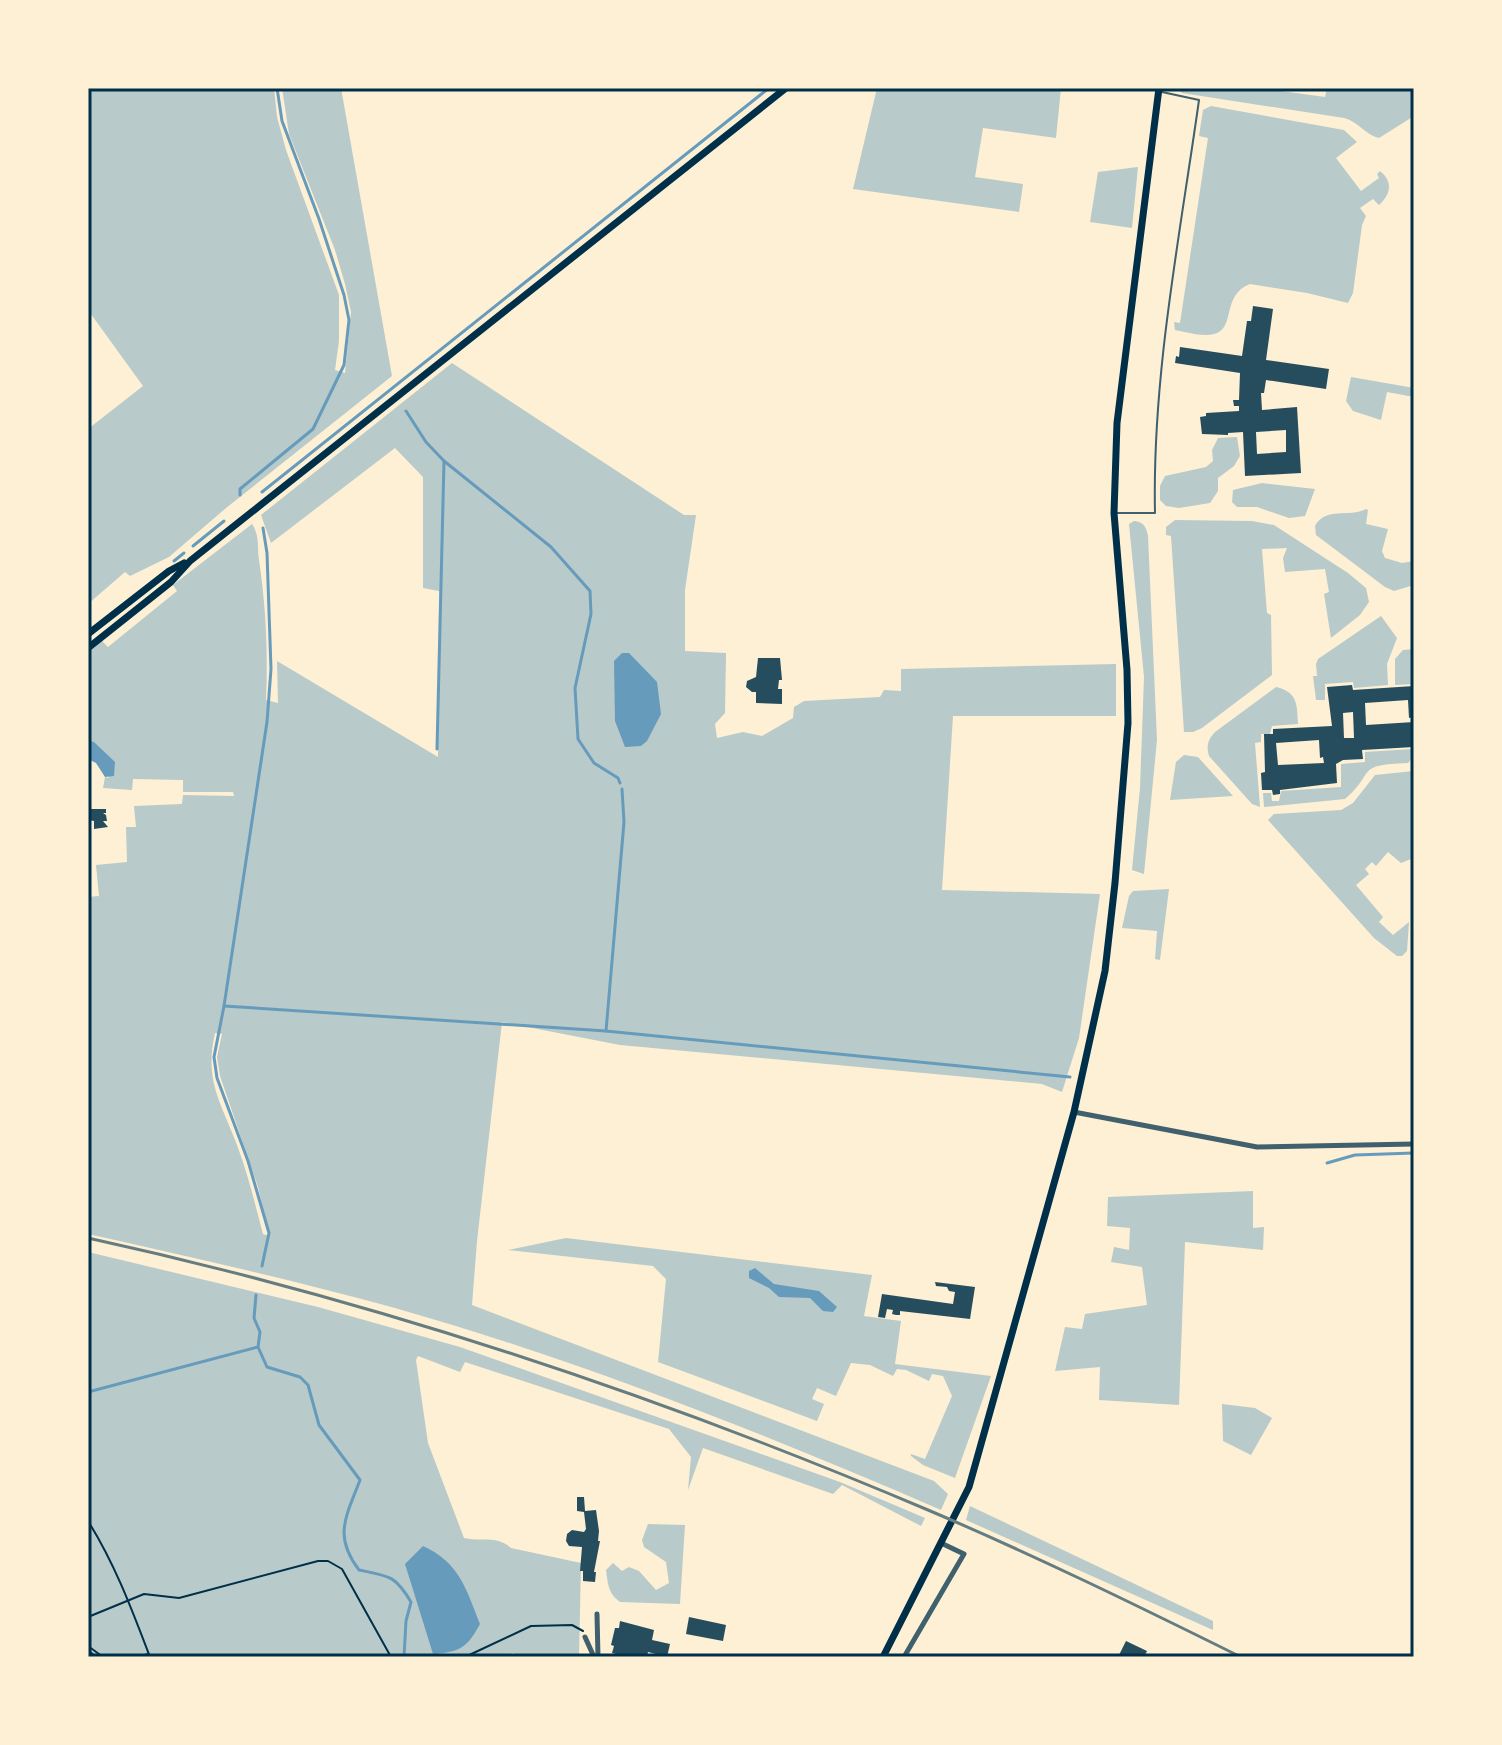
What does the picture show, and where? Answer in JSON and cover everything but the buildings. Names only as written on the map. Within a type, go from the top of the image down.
[{"type":"main road","points":[[88,648],[171,582],[190,561],[786,88]]},
{"type":"main road","points":[[883,1657],[969,1487],[1003,1374],[1093,1032],[1110,935],[1128,723],[1125,638],[1114,513],[1117,423],[1158,90]]},
{"type":"main road","points":[[88,634],[169,571],[190,561]]},
{"type":"street","points":[[1074,1112],[1257,1147],[1414,1144]]},
{"type":"street","points":[[904,1657],[964,1554],[941,1543]]},
{"type":"street","points":[[596,1657],[597,1614]]},
{"type":"street","points":[[585,1637],[596,1657]]},
{"type":"lane","points":[[1114,513],[1155,513],[1154,454],[1166,334],[1199,100],[1158,90]]},
{"type":"path","points":[[88,1521],[127,1596],[149,1656],[137,1657]]},
{"type":"path","points":[[88,1617],[144,1594],[179,1598],[318,1561],[328,1561],[342,1569],[391,1657]]},
{"type":"path","points":[[465,1657],[531,1626],[573,1625],[581,1629],[585,1637]]},
{"type":"path","points":[[88,1648],[96,1657]]},
{"type":"path","points":[[88,1648],[103,1657]]},
{"type":"shaded area","points":[[88,88],[274,88],[277,117],[286,150],[339,295],[339,341],[335,370],[345,373],[351,312],[345,284],[335,250],[289,134],[282,88],[341,88],[392,376],[169,557],[130,576],[125,572],[88,604],[88,429],[143,386],[88,310]]},
{"type":"shaded area","points":[[877,88],[1061,88],[1056,138],[983,128],[975,177],[1023,184],[1019,212],[853,189]]},
{"type":"shaded area","points":[[1176,88],[1260,88],[1325,97],[1327,88],[1414,88],[1414,116],[1379,138],[1344,118],[1182,93]]},
{"type":"shaded area","points":[[1211,106],[1344,130],[1357,142],[1336,158],[1361,191],[1379,178],[1377,174],[1380,171],[1384,175],[1389,188],[1383,201],[1379,205],[1373,199],[1360,208],[1366,216],[1362,225],[1353,293],[1348,303],[1250,284],[1235,296],[1221,331],[1204,335],[1175,330],[1174,322],[1180,323],[1208,138],[1199,136],[1203,110]]},
{"type":"shaded area","points":[[1138,167],[1132,228],[1090,222],[1098,172]]},
{"type":"shaded area","points":[[452,363],[684,515],[696,515],[685,590],[685,651],[726,653],[725,713],[715,724],[717,738],[743,732],[762,736],[793,718],[794,707],[804,701],[880,697],[884,690],[901,691],[901,669],[1116,664],[1116,716],[953,716],[942,890],[1100,894],[1079,1038],[1062,1092],[1042,1084],[620,1045],[502,1022],[472,1305],[934,1481],[948,1494],[941,1510],[739,1426],[534,1351],[357,1298],[88,1234],[88,897],[99,896],[96,865],[127,862],[126,827],[136,827],[134,806],[182,804],[183,795],[234,796],[233,792],[183,792],[183,780],[133,779],[132,790],[103,788],[105,777],[109,778],[94,742],[88,740],[88,653],[102,641],[108,647],[177,591],[173,585],[252,524],[257,537],[265,613],[266,700],[278,703],[277,661],[438,757],[439,591],[423,588],[423,477],[395,448],[271,543],[261,515]],"holes":[[[215,1033],[222,1034],[217,1057],[220,1076],[258,1187],[269,1236],[263,1234],[245,1167],[216,1091],[212,1050]]]},
{"type":"shaded area","points":[[1351,377],[1414,388],[1414,397],[1387,392],[1381,420],[1353,411],[1346,401]]},
{"type":"shaded area","points":[[1237,437],[1240,456],[1234,466],[1218,478],[1218,491],[1210,503],[1179,508],[1166,506],[1160,500],[1160,486],[1165,476],[1206,467],[1213,461],[1212,450],[1218,438]]},
{"type":"shaded area","points":[[1262,483],[1315,489],[1305,516],[1289,518],[1257,507],[1237,507],[1232,502],[1233,490]]},
{"type":"shaded area","points":[[1366,509],[1366,524],[1388,529],[1382,551],[1385,558],[1402,563],[1414,561],[1414,585],[1394,591],[1385,587],[1316,535],[1315,526],[1325,516]]},
{"type":"shaded area","points":[[1175,520],[1252,521],[1274,525],[1348,573],[1366,588],[1369,602],[1360,615],[1331,638],[1324,594],[1329,592],[1325,569],[1285,572],[1283,558],[1287,548],[1262,549],[1267,613],[1271,615],[1272,675],[1193,732],[1184,732],[1171,536],[1166,535],[1166,527]]},
{"type":"shaded area","points":[[1134,521],[1144,526],[1148,536],[1157,740],[1144,874],[1132,870],[1140,788],[1144,677],[1129,524]]},
{"type":"shaded area","points":[[1381,616],[1397,638],[1387,664],[1388,685],[1354,688],[1353,682],[1325,684],[1325,700],[1316,700],[1313,676],[1317,676],[1318,659]]},
{"type":"shaded area","points":[[1414,649],[1414,684],[1395,685],[1395,659],[1403,650]]},
{"type":"shaded area","points":[[1276,687],[1292,696],[1298,724],[1272,726],[1270,734],[1261,734],[1261,742],[1255,743],[1260,807],[1252,804],[1209,756],[1208,746],[1215,732]]},
{"type":"shaded area","points":[[1412,749],[1413,757],[1408,763],[1372,768],[1345,799],[1264,807],[1263,793],[1271,793],[1272,801],[1279,801],[1281,791],[1341,787],[1341,764],[1365,762],[1365,752]]},
{"type":"shaded area","points":[[1184,755],[1198,757],[1233,796],[1170,800],[1176,762]]},
{"type":"shaded area","points":[[1414,771],[1414,853],[1411,859],[1401,863],[1388,852],[1376,866],[1372,862],[1365,869],[1369,874],[1356,885],[1383,917],[1379,922],[1393,935],[1409,922],[1407,951],[1397,956],[1374,938],[1268,820],[1274,814],[1341,810],[1353,803],[1375,775]]},
{"type":"shaded area","points":[[1169,889],[1160,960],[1155,959],[1157,931],[1122,928],[1129,896],[1133,891]]},
{"type":"shaded area","points":[[1253,1191],[1253,1228],[1264,1227],[1263,1250],[1185,1242],[1179,1405],[1099,1400],[1100,1367],[1055,1371],[1065,1327],[1082,1329],[1085,1314],[1147,1305],[1142,1267],[1111,1262],[1114,1247],[1129,1250],[1130,1228],[1107,1226],[1108,1197]]},
{"type":"shaded area","points":[[566,1238],[872,1275],[864,1316],[901,1321],[895,1364],[991,1376],[955,1478],[923,1465],[911,1456],[925,1459],[952,1396],[943,1376],[932,1374],[929,1381],[897,1369],[893,1376],[870,1365],[851,1363],[836,1396],[817,1388],[812,1399],[824,1404],[817,1421],[658,1362],[666,1279],[653,1266],[508,1250]]},
{"type":"shaded area","points":[[88,1252],[318,1307],[460,1347],[840,1482],[925,1518],[921,1526],[842,1485],[833,1494],[703,1448],[688,1490],[691,1457],[669,1429],[465,1362],[460,1372],[418,1356],[416,1360],[428,1443],[464,1538],[494,1540],[511,1548],[581,1563],[579,1657],[520,1657],[513,1653],[501,1657],[88,1657]]},
{"type":"shaded area","points":[[1222,1404],[1255,1408],[1272,1418],[1251,1455],[1223,1441]]},
{"type":"shaded area","points":[[970,1506],[1213,1621],[1213,1630],[966,1520]]},
{"type":"shaded area","points":[[648,1524],[685,1525],[680,1604],[620,1602],[609,1588],[606,1570],[613,1563],[622,1571],[629,1567],[639,1571],[656,1590],[669,1583],[666,1562],[644,1547],[642,1540]]},
{"type":"water","points":[[622,653],[629,653],[657,682],[661,714],[647,741],[641,746],[625,747],[615,721],[614,661]]},
{"type":"water","points":[[88,740],[115,762],[114,776],[105,777],[96,763],[88,759]]},
{"type":"water","points":[[755,1268],[774,1284],[819,1291],[837,1307],[833,1312],[823,1311],[810,1298],[779,1297],[749,1278],[749,1271]]},
{"type":"water","points":[[423,1546],[446,1560],[454,1569],[466,1588],[480,1624],[467,1644],[450,1652],[433,1654],[405,1564]]},
{"type":"waterway","points":[[240,495],[240,489],[313,429],[344,365],[349,320],[319,219],[282,121],[277,88]]},
{"type":"waterway","points":[[262,492],[769,88]]},
{"type":"waterway","points":[[406,411],[426,442],[444,461],[551,547],[590,591],[591,614],[575,688],[578,739],[594,763],[618,778],[620,783]]},
{"type":"waterway","points":[[437,749],[444,461]]},
{"type":"waterway","points":[[193,546],[224,521]]},
{"type":"waterway","points":[[262,1266],[269,1233],[248,1161],[217,1078],[214,1057],[267,722],[271,669],[267,553],[263,528]]},
{"type":"waterway","points":[[174,561],[184,553]]},
{"type":"waterway","points":[[606,1031],[624,822],[622,789]]},
{"type":"waterway","points":[[224,1006],[606,1031],[1070,1077]]},
{"type":"waterway","points":[[1327,1163],[1355,1155],[1414,1153]]},
{"type":"waterway","points":[[256,1295],[254,1318],[260,1332],[258,1347],[267,1367],[300,1377],[308,1385],[319,1425],[360,1480],[344,1526],[346,1547],[351,1558],[359,1570],[395,1582],[411,1602],[406,1621],[404,1657]]},
{"type":"waterway","points":[[88,1392],[258,1347]]},
{"type":"railway","points":[[88,1238],[196,1263],[409,1321],[619,1390],[928,1510],[1241,1657]]}]
